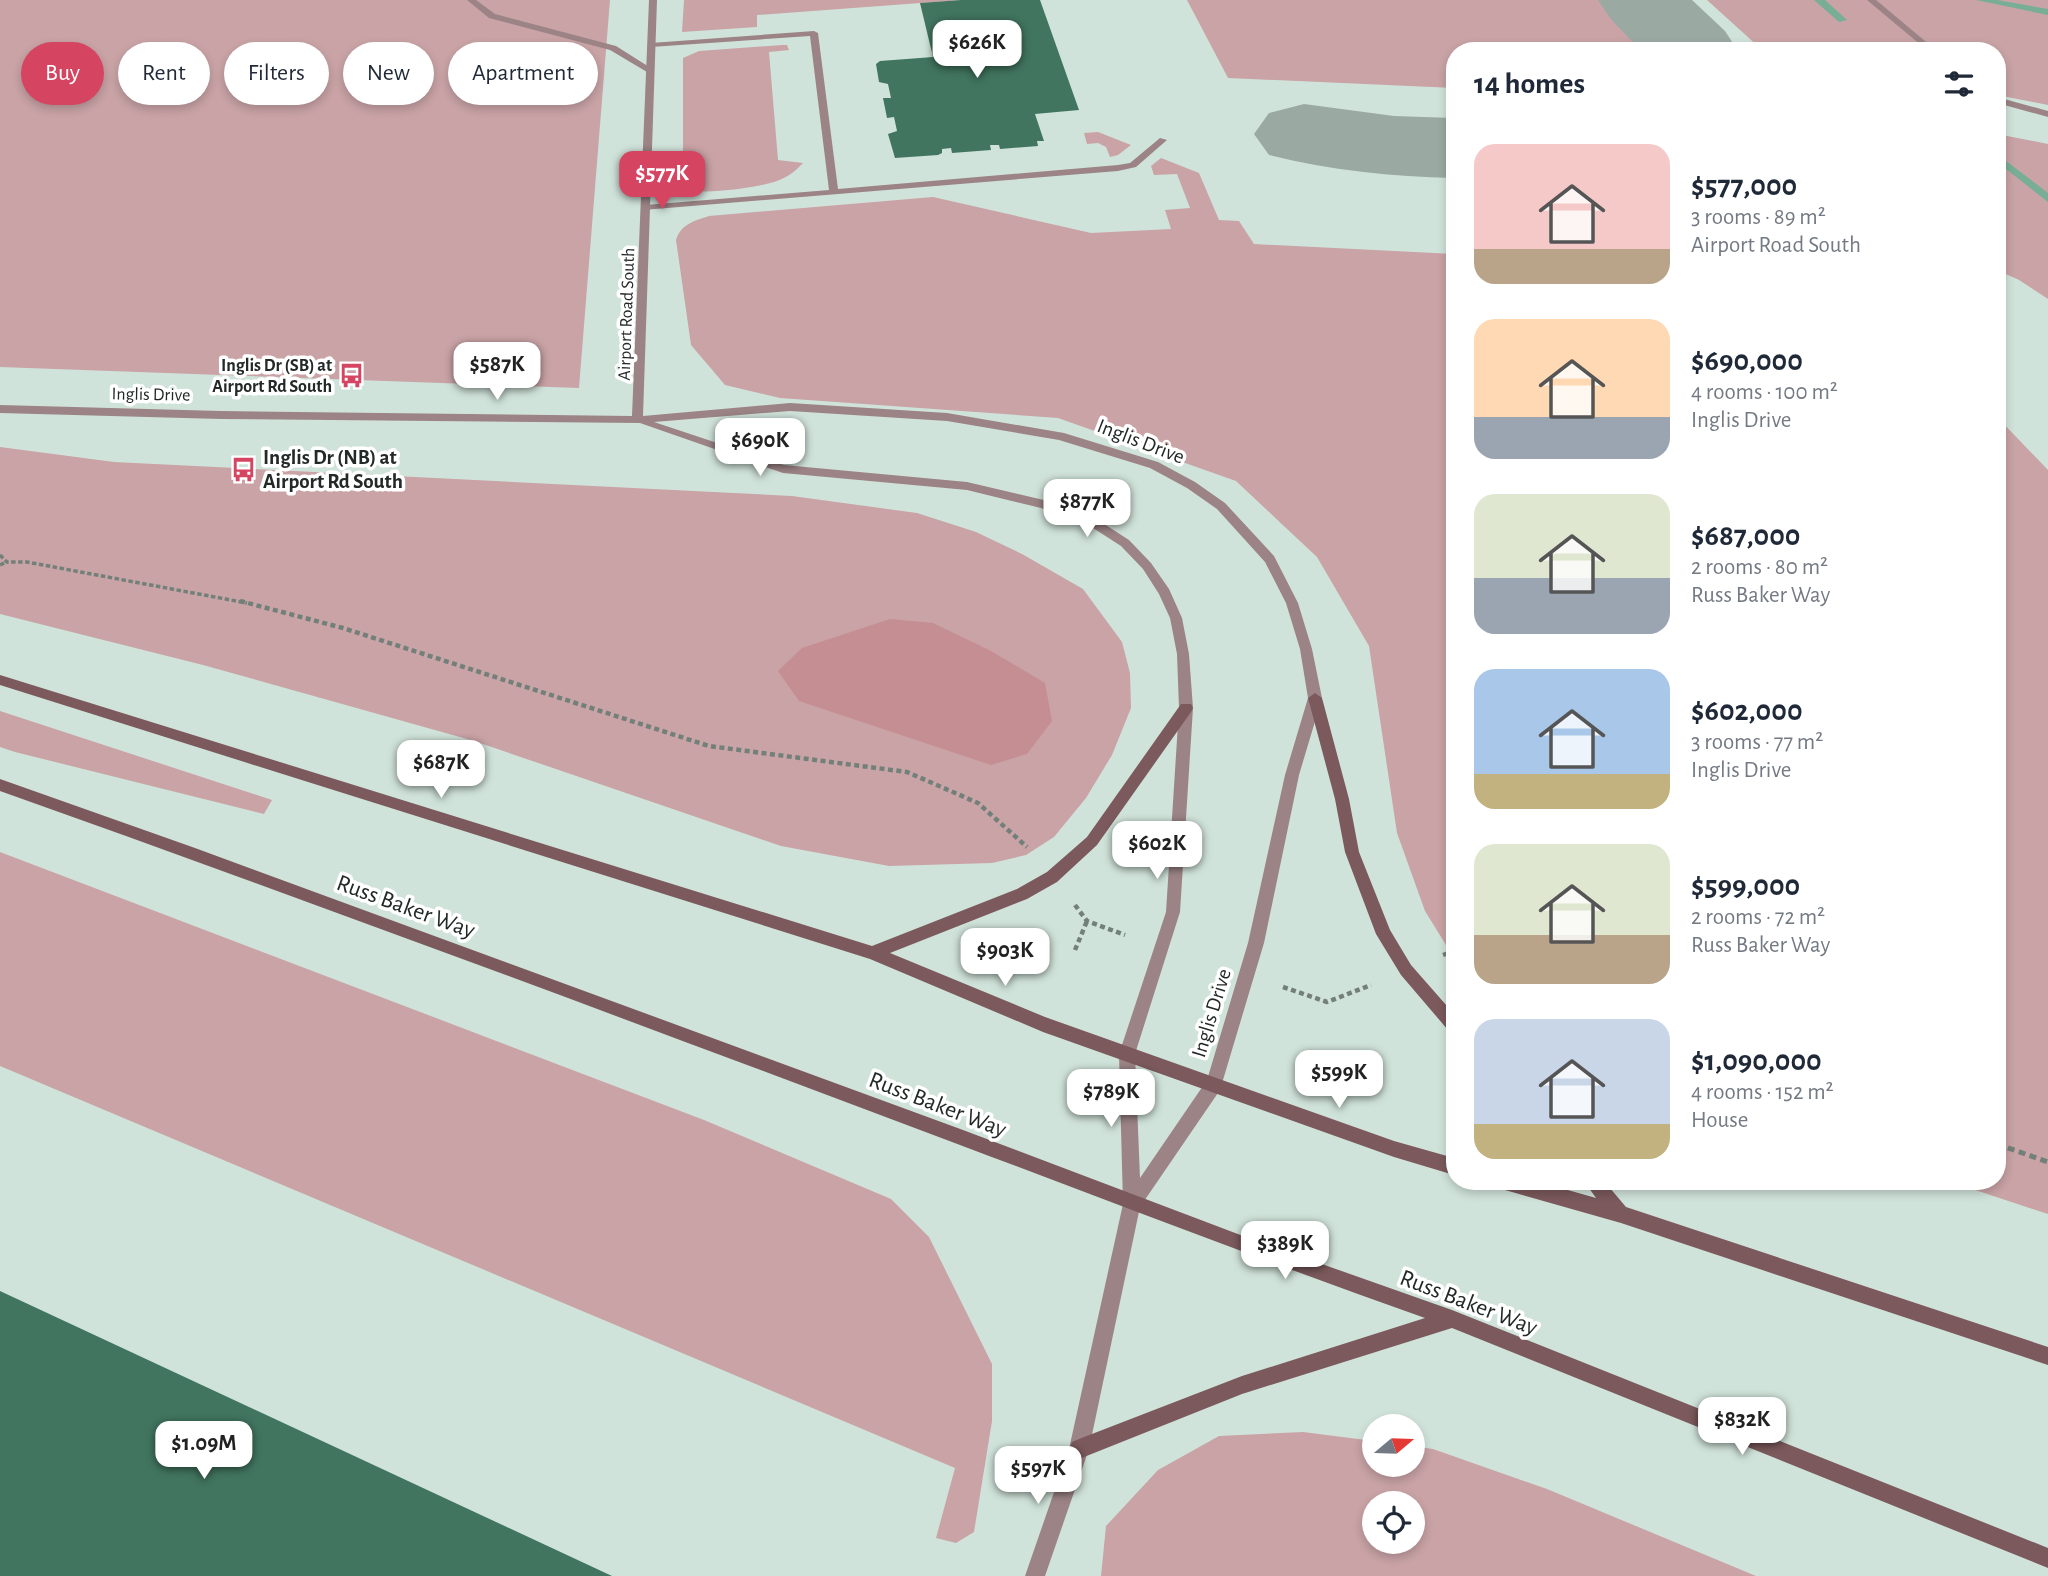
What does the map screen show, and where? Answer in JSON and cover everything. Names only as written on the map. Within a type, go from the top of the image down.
[{"type":"main road","points":[[0,680],[872,953],[1043,1024],[1394,1149],[1446,1165]]},
{"type":"main road","points":[[1315,698],[1353,852],[1384,934],[1406,971],[1446,1016]]},
{"type":"main road","points":[[872,953],[1022,894],[1052,877],[1092,841],[1186,708]]},
{"type":"main road","name":"Russ Baker Way","points":[[0,785],[242,871],[963,1138],[1132,1204],[1452,1320],[2048,1558]]},
{"type":"main road","points":[[1537,1190],[1621,1214],[2048,1356]]},
{"type":"main road","points":[[1600,1190],[1621,1214]]},
{"type":"main road","points":[[1079,1449],[1242,1385],[1452,1320]]},
{"type":"street","points":[[471,0],[492,16],[613,48],[650,70]]},
{"type":"street","name":"Airport Road South","points":[[637,420],[653,0]]},
{"type":"street","points":[[1871,0],[1922,42]]},
{"type":"street","points":[[651,45],[814,33],[834,192]]},
{"type":"street","points":[[646,208],[1127,167],[1138,162],[1163,140]]},
{"type":"street","name":"Inglis Drive","points":[[0,409],[221,415],[637,420],[790,407],[947,417],[1060,436],[1154,465],[1191,485],[1221,506],[1270,559],[1292,603],[1306,649],[1315,698],[1292,775],[1247,975],[1214,1084],[1132,1204]]},
{"type":"street","name":"Inglis Drive","points":[[637,420],[783,468],[986,489],[1044,504],[1094,523],[1125,543],[1147,566],[1165,592],[1176,618],[1183,654],[1186,708],[1173,912],[1127,1054],[1132,1204]]},
{"type":"street","points":[[1035,1576],[1079,1449],[1132,1204]]},
{"type":"path","points":[[0,555],[7,562]]},
{"type":"path","points":[[0,565],[7,562],[27,562],[223,597],[316,621],[709,746],[907,772],[978,803],[1032,852]]},
{"type":"path","points":[[1077,908],[1087,922],[1163,947]]},
{"type":"path","points":[[1075,950],[1087,922]]},
{"type":"path","points":[[1247,975],[1327,1002],[1376,983]]},
{"type":"path","points":[[2006,1147],[2048,1162]]},
{"type":"shaded area","points":[[0,0],[610,0],[579,388],[0,367]]},
{"type":"shaded area","points":[[684,0],[961,0],[757,15],[757,27],[682,32]]},
{"type":"shaded area","points":[[1187,0],[1605,0],[1645,42],[1446,42],[1446,88],[1228,78]]},
{"type":"shaded area","points":[[1707,0],[2048,0],[2048,105],[2006,97],[2006,42],[1753,42]]},
{"type":"shaded area","points":[[787,45],[789,50],[769,52],[778,160],[803,163],[784,178],[762,185],[712,191],[683,188],[683,58],[699,51]]},
{"type":"shaded area","points":[[1098,132],[1131,145],[1118,155],[1110,157],[1106,147],[1098,143],[1087,144],[1084,133]]},
{"type":"shaded area","points":[[2006,136],[2048,144],[2048,299],[2006,274]]},
{"type":"shaded area","points":[[1161,158],[1199,173],[1219,220],[1239,221],[1254,244],[1446,254],[1446,945],[1425,911],[1397,833],[1369,646],[1317,557],[1236,481],[1058,418],[780,398],[725,385],[691,345],[676,240],[681,230],[693,222],[709,216],[933,197],[1091,233],[1171,229],[1165,210],[1190,208],[1177,174],[1154,175],[1151,166]]},
{"type":"shaded area","points":[[2006,426],[2048,470],[2048,1214],[1975,1190],[2006,1190]]},
{"type":"shaded area","points":[[0,447],[114,462],[792,496],[917,513],[976,532],[1022,554],[1083,589],[1122,642],[1130,673],[1131,708],[1112,755],[1086,798],[1054,837],[1026,855],[992,863],[889,866],[781,846],[474,741],[203,665],[0,614]]},
{"type":"shaded area","points":[[890,619],[933,623],[991,651],[1045,683],[1052,721],[1027,754],[991,765],[799,701],[778,671],[802,648]]},
{"type":"shaded area","points":[[0,711],[272,800],[264,814],[15,752],[0,747]]},
{"type":"shaded area","points":[[0,852],[704,1120],[891,1199],[929,1237],[992,1364],[992,1421],[974,1532],[956,1543],[936,1538],[955,1468],[0,1066]]},
{"type":"shaded area","points":[[1303,1432],[1362,1439],[1362,1477],[1425,1477],[1425,1448],[1433,1449],[1547,1489],[1756,1576],[1101,1576],[1106,1526],[1158,1470],[1219,1436]]},
{"type":"building","points":[[1040,0],[1079,110],[1035,114],[1044,141],[1037,141],[1038,146],[1000,149],[999,145],[990,145],[991,150],[952,153],[951,148],[942,149],[942,153],[938,155],[895,158],[888,134],[897,131],[894,117],[887,118],[883,98],[891,98],[888,84],[879,82],[876,64],[880,61],[933,57],[920,3]]},
{"type":"building","points":[[0,1291],[612,1576],[0,1576]]},
{"type":"waterway","points":[[1819,0],[1842,20]]},
{"type":"waterway","points":[[1981,0],[2048,12]]},
{"type":"waterway","points":[[2006,164],[2048,199]]},
{"type":"taxiway","points":[[1642,0],[1683,42]]},
{"type":"taxiway","points":[[1304,134],[1394,146],[1446,148]]},
{"type":"place","name":"Inglis Dr (SB) at Airport Rd South","points":[[352,375]]},
{"type":"place","name":"Inglis Dr (NB) at Airport Rd South","points":[[243,469]]}]
